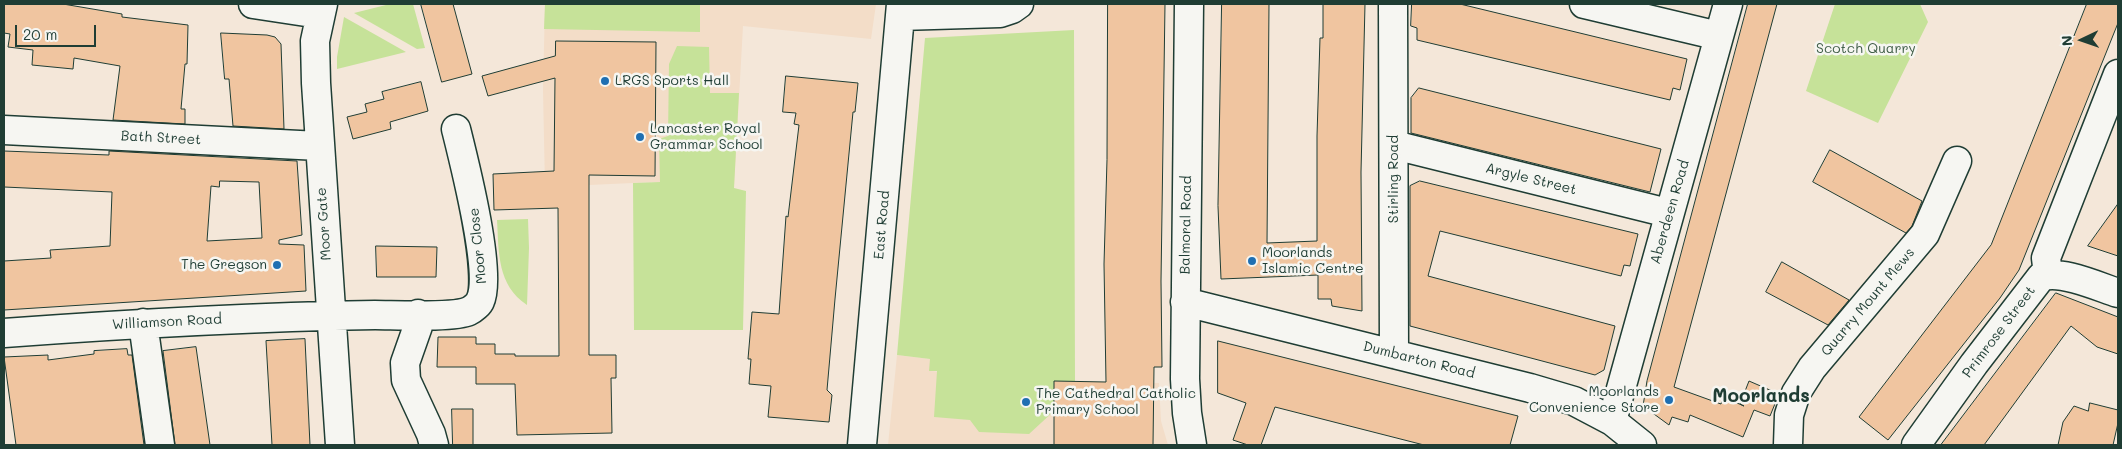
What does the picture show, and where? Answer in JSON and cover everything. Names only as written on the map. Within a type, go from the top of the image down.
[{"type":"street","points":[[253,4],[321,9]]},
{"type":"street","points":[[900,10],[1000,13],[1012,9],[1019,4]]},
{"type":"street","name":"Balmoral Road","points":[[1189,4],[1185,379],[1187,413],[1192,445]]},
{"type":"street","name":"Stirling Road","points":[[1393,4],[1394,354]]},
{"type":"street","points":[[1584,4],[1719,36]]},
{"type":"street","name":"Aberdeen Road","points":[[1612,421],[1668,213],[1728,4]]},
{"type":"street","name":"Moor Gate","points":[[321,9],[315,41],[319,146],[340,445]]},
{"type":"street","name":"East Road","points":[[862,445],[900,10]]},
{"type":"street","name":"Primrose Street","points":[[1916,445],[2029,291],[2041,277],[2048,274],[2046,258],[2118,74]]},
{"type":"street","name":"Moor Close","points":[[331,315],[458,313],[470,311],[480,302],[484,289],[483,269],[472,194],[456,129]]},
{"type":"street","name":"Bath Street","points":[[4,130],[319,146]]},
{"type":"street","name":"Argyle Street","points":[[1394,145],[1668,213]]},
{"type":"street","name":"Quarry Mount Mews","points":[[1788,445],[1789,416],[1796,393],[1812,368],[1925,234],[1957,161]]},
{"type":"street","points":[[2048,274],[2059,274],[2118,293]]},
{"type":"street","name":"Dumbarton Road","points":[[1185,302],[1530,388],[1574,401],[1612,421],[1642,445]]},
{"type":"street","points":[[418,314],[418,326],[406,363],[406,380],[431,434],[434,445]]},
{"type":"street","name":"Williamson Road","points":[[4,332],[143,323],[331,315]]},
{"type":"street","points":[[143,323],[160,445]]},
{"type":"shaded area","name":"Lancaster Royal Grammar School","points":[[545,4],[876,4],[871,39],[743,26],[734,188],[655,182],[545,187],[543,90]]},
{"type":"shaded area","name":"The Cathedral Catholic Primary School","points":[[897,355],[930,359],[930,371],[1054,381],[1159,383],[1161,421],[1168,445],[888,445]]},
{"type":"green space","points":[[390,4],[413,4],[425,48],[417,49],[354,13]]},
{"type":"green space","points":[[545,4],[700,4],[700,32],[544,29]]},
{"type":"green space","name":"Scotch Quarry","points":[[1835,4],[1920,4],[1928,22],[1878,123],[1806,91]]},
{"type":"green space","points":[[344,17],[406,52],[337,69],[337,57]]},
{"type":"green space","points":[[1074,30],[1075,382],[1054,382],[1054,411],[1029,434],[979,432],[970,420],[934,417],[937,371],[929,371],[930,359],[897,355],[925,38]]},
{"type":"green space","points":[[677,46],[709,47],[710,93],[739,93],[734,188],[746,191],[743,330],[634,330],[633,183],[660,182],[659,139],[668,136],[669,64]]},
{"type":"green space","points":[[528,219],[527,305],[517,297],[505,278],[499,256],[497,220]]},
{"type":"building","points":[[4,4],[63,4],[122,14],[122,17],[188,25],[187,64],[185,64],[181,109],[185,109],[185,124],[113,120],[120,66],[74,58],[73,69],[32,65],[33,50],[8,47],[10,34],[4,33]]},
{"type":"building","points":[[421,4],[453,4],[472,74],[442,82]]},
{"type":"building","points":[[1108,4],[1165,4],[1161,281],[1162,367],[1154,367],[1153,445],[1054,445],[1054,381],[1106,382],[1104,264]]},
{"type":"building","points":[[1222,4],[1269,4],[1267,243],[1317,241],[1317,136],[1320,38],[1323,38],[1323,4],[1365,4],[1361,172],[1362,311],[1332,306],[1331,299],[1318,299],[1318,275],[1221,279],[1218,206]]},
{"type":"building","points":[[1412,4],[1460,4],[1687,59],[1680,90],[1673,88],[1670,100],[1417,40],[1417,28],[1411,26]]},
{"type":"building","points":[[1748,4],[1777,4],[1674,387],[1721,404],[1723,397],[1744,406],[1740,404],[1749,381],[1779,394],[1770,416],[1754,410],[1743,437],[1690,415],[1688,422],[1672,417],[1669,425],[1643,406],[1647,381]]},
{"type":"building","points":[[2087,4],[2118,4],[2118,23],[2019,270],[2000,298],[1888,440],[1859,417],[1991,245]]},
{"type":"building","points":[[221,33],[267,35],[275,37],[281,44],[284,129],[233,126],[229,79],[225,79]]},
{"type":"building","points":[[556,41],[656,42],[655,176],[589,175],[589,355],[616,355],[616,378],[611,378],[612,433],[517,435],[515,384],[476,384],[476,367],[437,367],[438,337],[476,337],[476,344],[495,344],[495,354],[559,356],[558,208],[494,210],[493,174],[554,171],[555,78],[488,96],[482,76],[555,56]]},
{"type":"building","points":[[786,76],[858,83],[855,112],[853,112],[827,390],[832,395],[829,422],[768,417],[771,386],[749,384],[751,359],[748,359],[752,312],[779,314],[786,216],[788,217],[799,125],[794,124],[796,113],[783,112]]},
{"type":"building","points":[[421,82],[428,111],[390,122],[391,129],[353,139],[347,117],[367,112],[365,104],[384,99],[382,92]]},
{"type":"building","points":[[1419,88],[1661,149],[1650,192],[1411,133],[1411,98]]},
{"type":"building","points":[[1830,150],[1922,201],[1912,226],[1906,233],[1813,182]]},
{"type":"building","points":[[4,151],[109,155],[109,151],[297,161],[302,235],[279,240],[279,244],[304,245],[306,291],[4,310],[4,261],[51,258],[50,250],[110,246],[112,192],[4,187]],"holes":[[[220,181],[259,182],[262,238],[207,241],[211,186],[219,187]]]},
{"type":"building","points":[[1420,181],[1638,234],[1630,266],[1624,265],[1621,276],[1440,231],[1428,276],[1615,326],[1604,370],[1595,375],[1410,326],[1410,186]]},
{"type":"building","points":[[2118,204],[2118,256],[2088,246]]},
{"type":"building","points":[[376,246],[437,247],[436,277],[377,277]]},
{"type":"building","points":[[1782,262],[1849,300],[1828,325],[1766,292]]},
{"type":"building","points":[[2056,293],[2118,317],[2118,354],[2097,347],[2071,326],[1984,445],[1941,445]]},
{"type":"building","points":[[305,339],[310,445],[272,445],[266,341]]},
{"type":"building","points":[[1218,341],[1518,416],[1510,445],[1424,445],[1275,407],[1261,445],[1248,445],[1233,440],[1246,403],[1218,393]]},
{"type":"building","points":[[196,347],[210,445],[175,445],[163,351]]},
{"type":"building","points":[[127,349],[128,355],[132,355],[144,445],[16,445],[4,357],[48,355],[48,360],[94,354],[94,351]]},
{"type":"building","points":[[2090,403],[2118,410],[2118,423],[2113,445],[2058,445],[2063,422],[2074,406],[2088,411]]},
{"type":"building","points":[[452,409],[473,409],[473,445],[453,445]]},
{"type":"place","name":"LRGS Sports Hall","points":[[605,81]]},
{"type":"place","name":"Lancaster Royal Grammar School","points":[[640,137]]},
{"type":"place","name":"Moorlands Islamic Centre","points":[[1252,261]]},
{"type":"place","name":"The Gregson","points":[[277,265]]},
{"type":"place","name":"Moorlands Convenience Store","points":[[1669,400]]},
{"type":"place","name":"The Cathedral Catholic Primary School","points":[[1026,402]]},
{"type":"district","name":"Moorlands","points":[[1761,396]]}]
